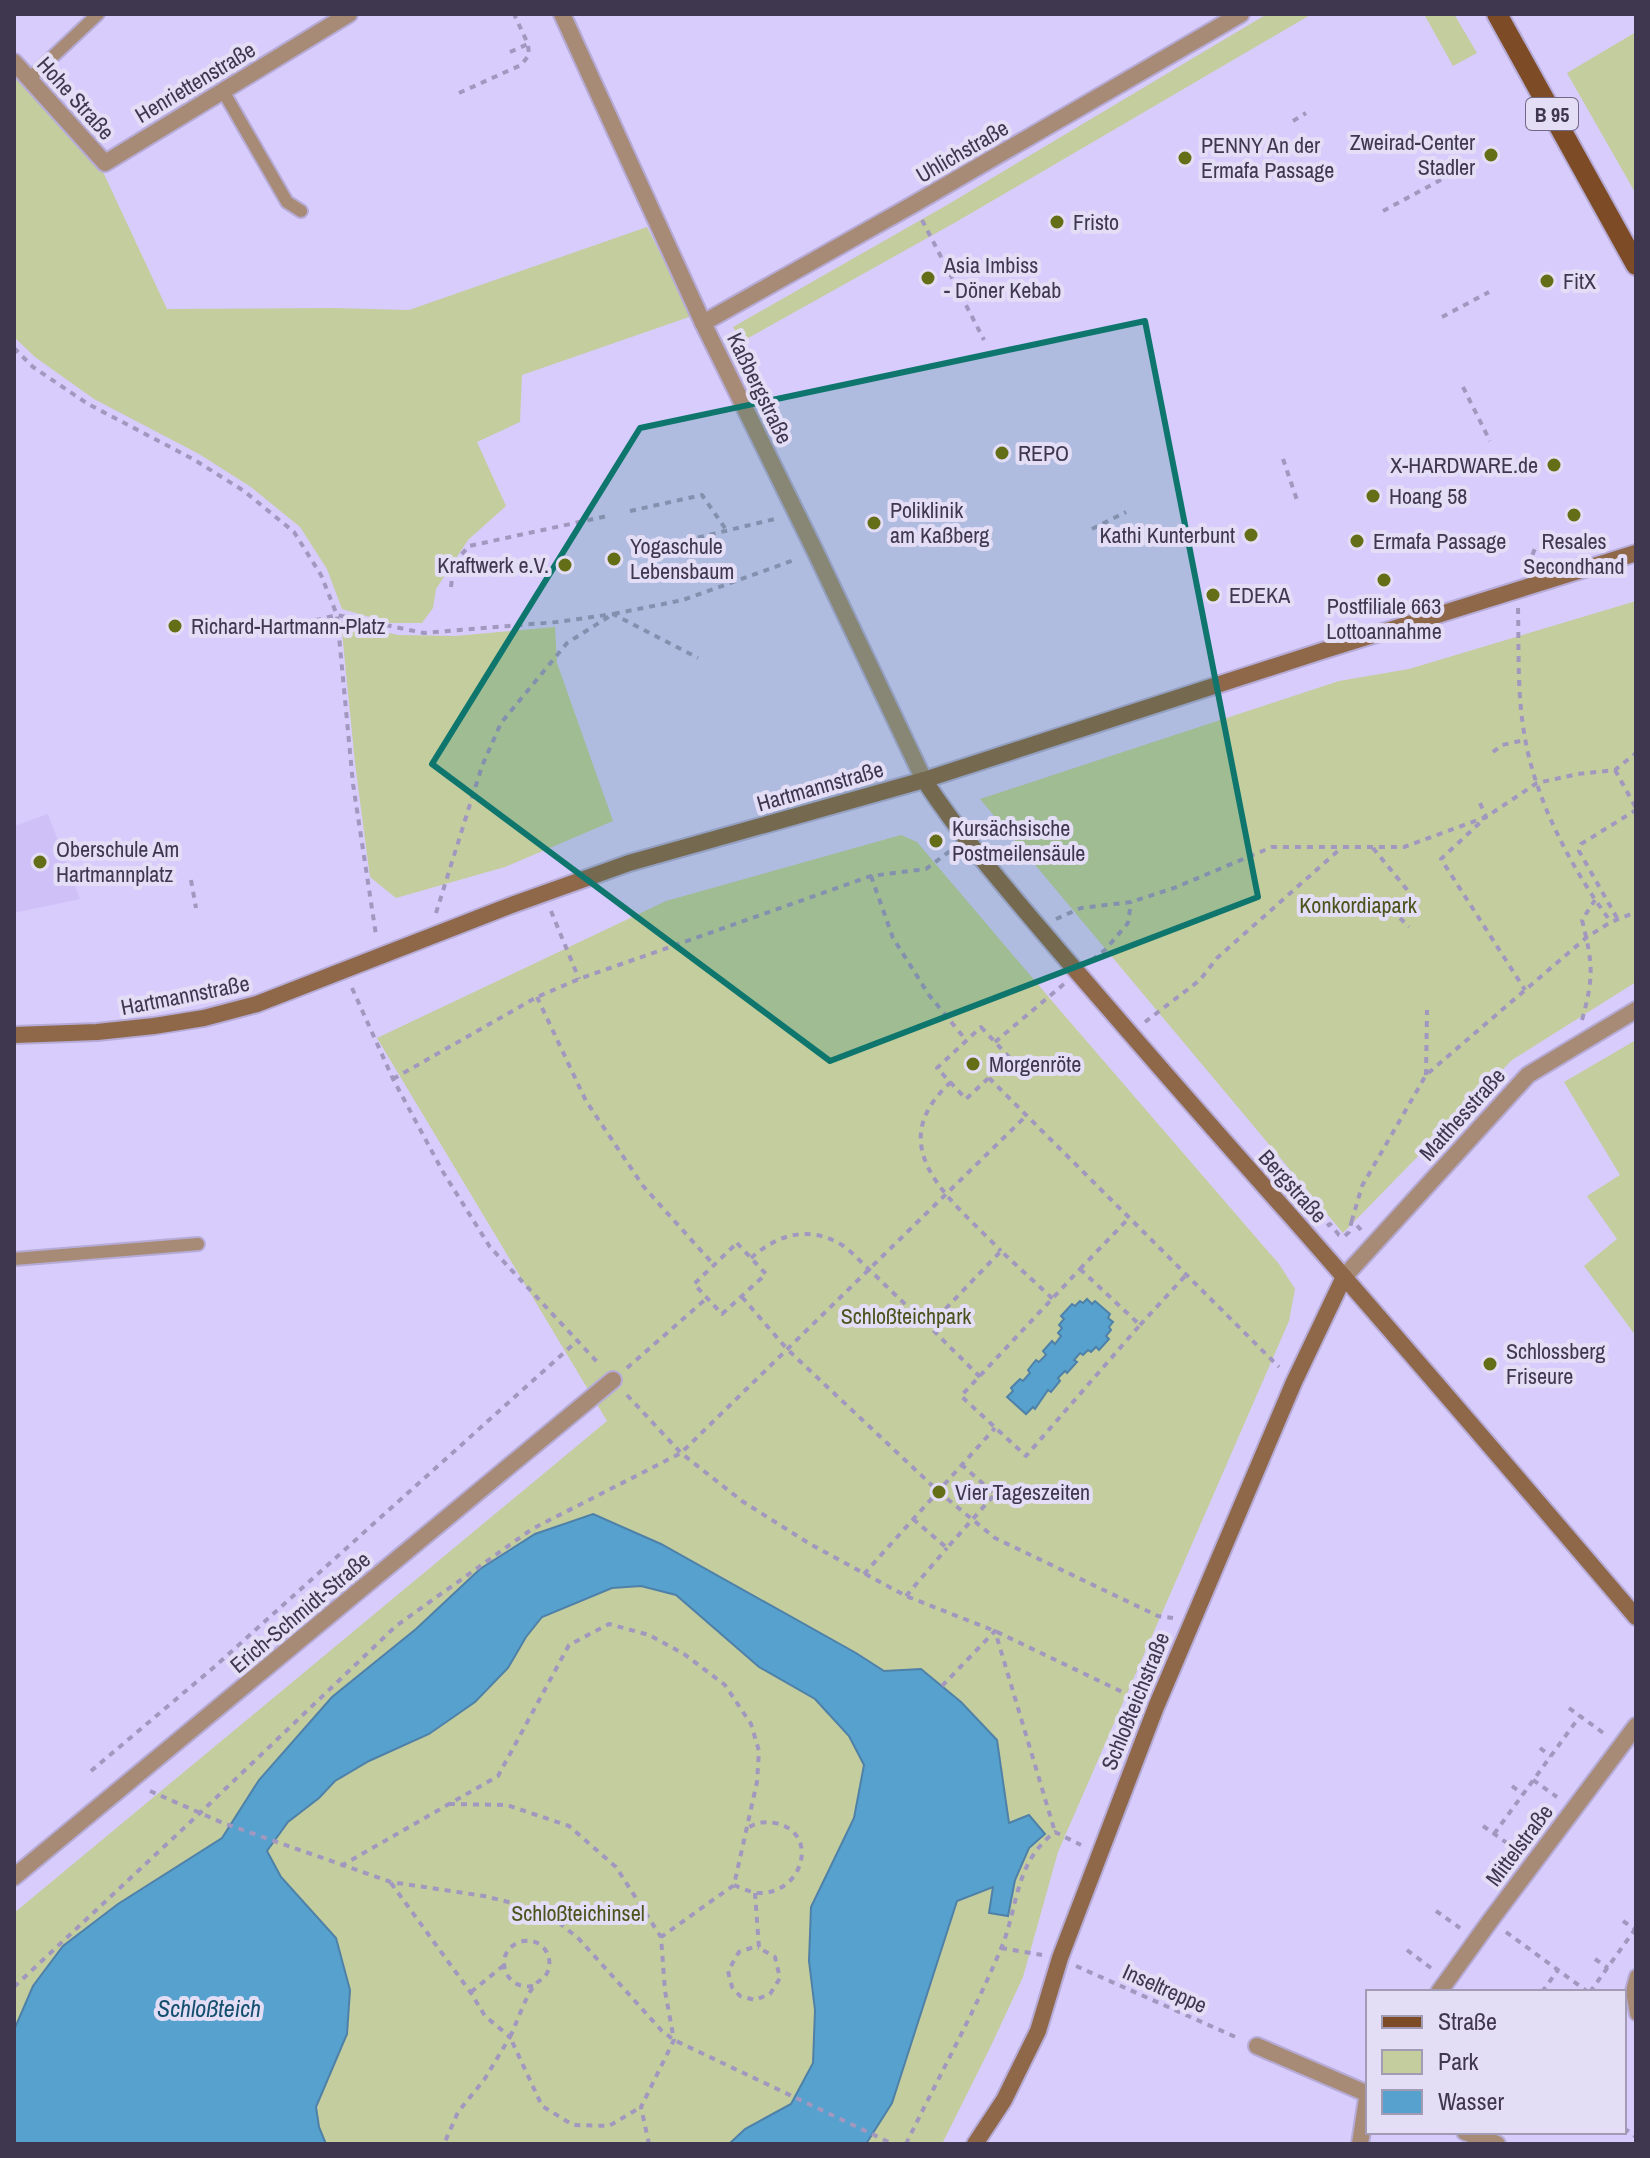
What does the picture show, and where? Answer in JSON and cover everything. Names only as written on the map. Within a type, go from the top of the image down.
[{"type":"main road","name":"B 95","points":[[1497,14],[1633,251]]},
{"type":"main road","name":"Hartmannstraße","points":[[14,1035],[125,1029],[204,1018],[257,1004],[629,863],[924,780],[1636,553]]},
{"type":"main road","name":"Bergstraße","points":[[924,780],[966,839],[1077,972],[1636,1617]]},
{"type":"main road","name":"Schloßteichstraße","points":[[975,2144],[1004,2100],[1038,2031],[1060,1958],[1156,1707],[1294,1382],[1344,1277]]},
{"type":"street","name":"Henriettenstraße","points":[[105,163],[349,14]]},
{"type":"street","name":"Kaßbergstraße","points":[[562,14],[703,323],[924,780]]},
{"type":"street","name":"Uhlichstraße","points":[[703,323],[1241,14]]},
{"type":"street","name":"Hohe Straße","points":[[14,62],[105,163]]},
{"type":"street","name":"Matthesstraße","points":[[1344,1277],[1528,1075],[1636,1010]]},
{"type":"street","name":"Erich-Schmidt-Straße","points":[[14,1877],[613,1380]]},
{"type":"street","name":"Mittelstraße","points":[[1443,1986],[1636,1726]]},
{"type":"street","points":[[1257,2046],[1366,2092]]},
{"type":"street","points":[[1360,2144],[1366,2106]]},
{"type":"street","points":[[1470,2134],[1497,2144]]},
{"type":"lane","points":[[29,79],[98,14]]},
{"type":"lane","points":[[223,91],[287,202],[301,211]]},
{"type":"lane","points":[[14,1259],[198,1244]]},
{"type":"lane","points":[[1636,1976],[1632,1991],[1636,2014]]},
{"type":"path","points":[[459,93],[521,65],[529,55],[528,44],[514,14]]},
{"type":"path","points":[[510,52],[528,44]]},
{"type":"path","points":[[1293,121],[1306,113]]},
{"type":"path","points":[[1383,211],[1448,176]]},
{"type":"path","points":[[914,204],[984,340]]},
{"type":"path","points":[[1442,317],[1489,292]]},
{"type":"path","points":[[14,348],[33,367],[88,404],[193,459],[254,499],[294,532],[321,575],[337,615],[353,784],[379,957]]},
{"type":"path","points":[[1463,387],[1490,441]]},
{"type":"path","points":[[1283,459],[1297,500]]},
{"type":"path","points":[[630,511],[702,495],[727,531]]},
{"type":"path","points":[[1092,529],[1126,512]]},
{"type":"path","points":[[663,546],[797,514]]},
{"type":"path","points":[[451,587],[454,563],[469,546],[607,516]]},
{"type":"path","points":[[292,626],[337,615],[424,633],[557,622],[683,600],[816,553]]},
{"type":"path","points":[[1518,590],[1519,693],[1525,740],[1537,783],[1567,855],[1611,922]]},
{"type":"path","points":[[613,614],[698,658]]},
{"type":"path","points":[[428,938],[482,766],[501,723],[567,643],[613,614]]},
{"type":"path","points":[[1493,752],[1502,745],[1525,740]]},
{"type":"path","points":[[1525,990],[1441,859],[1486,817],[1537,783],[1615,770],[1636,753]]},
{"type":"path","points":[[1615,770],[1636,809],[1581,844],[1579,851],[1618,919]]},
{"type":"path","points":[[1480,803],[1486,817]]},
{"type":"path","points":[[1039,927],[1081,908],[1131,902],[1174,888],[1272,847],[1404,847],[1486,817]]},
{"type":"path","points":[[393,1079],[537,997],[579,979],[871,876],[926,869],[966,839]]},
{"type":"path","points":[[1130,1034],[1200,980],[1217,958],[1341,848]]},
{"type":"path","points":[[1373,848],[1413,897],[1394,912],[1409,927]]},
{"type":"path","points":[[871,876],[893,938],[929,995],[966,1040]]},
{"type":"path","points":[[191,880],[196,908]]},
{"type":"path","points":[[544,894],[579,979]]},
{"type":"path","points":[[1575,1045],[1591,988],[1592,962],[1582,920],[1595,900]]},
{"type":"path","points":[[995,1042],[1105,950],[1128,923],[1131,902]]},
{"type":"path","points":[[1375,1242],[1352,1220],[1362,1186],[1426,1075],[1587,937],[1611,922],[1636,912]]},
{"type":"path","points":[[345,971],[393,1079],[443,1172],[490,1247],[681,1453],[742,1501],[864,1574],[906,1596],[995,1631],[1156,1707]]},
{"type":"path","points":[[537,997],[586,1101],[643,1186],[714,1265]]},
{"type":"path","points":[[1426,1075],[1427,1010]]},
{"type":"path","points":[[981,1027],[1010,1058],[966,1099],[937,1068],[966,1040],[981,1027]]},
{"type":"path","points":[[989,1078],[1294,1382]]},
{"type":"path","points":[[951,1082],[938,1093],[922,1125],[922,1146],[927,1168],[946,1194],[1053,1299]]},
{"type":"path","points":[[14,1987],[396,1626],[532,1529],[681,1453],[1026,1116]]},
{"type":"path","points":[[1129,1218],[961,1396],[1026,1456],[1186,1275]]},
{"type":"path","points":[[751,1258],[766,1245],[785,1236],[808,1234],[825,1237],[844,1246],[980,1377]]},
{"type":"path","points":[[737,1243],[766,1274],[722,1314],[694,1284],[714,1265],[737,1243]]},
{"type":"path","points":[[929,1326],[1001,1251]]},
{"type":"path","points":[[1080,1269],[1140,1325]]},
{"type":"path","points":[[742,1297],[787,1349],[939,1492],[995,1538],[1158,1616],[1192,1622]]},
{"type":"path","points":[[613,1380],[707,1298]]},
{"type":"path","points":[[91,1771],[213,1668],[577,1341]]},
{"type":"path","points":[[864,1574],[995,1428]]},
{"type":"path","points":[[906,1596],[995,1494],[963,1466]]},
{"type":"path","points":[[913,1519],[947,1548]]},
{"type":"path","points":[[341,1866],[498,1776],[569,1645],[609,1624],[649,1635],[684,1654],[725,1685],[751,1724],[759,1751],[757,1782],[734,1885],[661,1937]]},
{"type":"path","points":[[942,1686],[995,1631]]},
{"type":"path","points":[[995,1631],[1055,1832],[1098,1854]]},
{"type":"path","points":[[1569,1708],[1621,1746]]},
{"type":"path","points":[[1494,1834],[1580,1716]]},
{"type":"path","points":[[1540,1748],[1551,1756]]},
{"type":"path","points":[[1533,1780],[1574,1809]]},
{"type":"path","points":[[130,1782],[223,1823],[341,1866],[391,1882],[484,1896],[525,1906],[556,1920],[579,1939],[662,2031],[674,2040],[893,2144]]},
{"type":"path","points":[[1512,1786],[1523,1794]]},
{"type":"path","points":[[391,1882],[485,2016],[510,2037],[542,2106],[573,2125],[609,2126],[641,2107],[674,2040],[665,1991],[661,1937],[616,1867],[569,1826],[507,1805],[449,1804]]},
{"type":"path","points":[[734,1885],[755,1893],[772,1892],[785,1887],[799,1867],[801,1843],[794,1830],[770,1822],[755,1823],[746,1829]]},
{"type":"path","points":[[1483,1826],[1534,1862]]},
{"type":"path","points":[[906,2144],[1001,1948],[1023,1874],[1042,1842],[1055,1832]]},
{"type":"path","points":[[755,1893],[759,1948]]},
{"type":"path","points":[[1490,1921],[1586,1990]]},
{"type":"path","points":[[1591,1990],[1635,1930],[1623,1921]]},
{"type":"path","points":[[444,2144],[458,2112],[484,2080],[510,2037],[533,1986],[546,1977],[551,1963],[547,1951],[538,1943],[527,1940],[514,1944],[506,1954],[503,1966],[471,1993]]},
{"type":"path","points":[[759,1948],[775,1957],[780,1978],[770,1994],[755,2000],[740,1996],[732,1987],[728,1971],[739,1952],[759,1948]]},
{"type":"path","name":"Inseltreppe","points":[[1001,1948],[1060,1958],[1257,2046]]},
{"type":"path","points":[[1407,1950],[1443,1986]]},
{"type":"path","points":[[1595,1959],[1608,1968]]},
{"type":"path","points":[[503,1966],[509,1978],[518,1985],[533,1986]]},
{"type":"path","points":[[1543,1990],[1558,1970]]},
{"type":"path","points":[[641,2107],[649,2144]]},
{"type":"highlighted area","points":[[1145,321],[1258,897],[830,1061],[432,764],[640,428]]},
{"type":"shaded area","name":"Oberschule Am Hartmannplatz","points":[[48,814],[80,899],[14,913],[14,826]]},
{"type":"green space","points":[[1267,14],[1312,14],[956,222],[741,342],[733,327],[947,205]]},
{"type":"green space","points":[[1424,14],[1454,14],[1477,53],[1453,66]]},
{"type":"green space","points":[[1636,32],[1636,194],[1567,73]]},
{"type":"green space","points":[[14,77],[103,172],[167,309],[409,310],[647,227],[692,316],[522,375],[520,422],[477,442],[506,506],[468,540],[436,589],[433,608],[422,623],[390,623],[342,609],[327,569],[300,527],[251,487],[199,454],[94,399],[35,357],[14,337]]},
{"type":"green space","name":"Konkordiapark","points":[[1636,601],[1636,982],[1512,1060],[1343,1233],[980,799],[1339,681],[1409,669]]},
{"type":"green space","points":[[341,622],[398,635],[455,636],[555,627],[557,663],[613,821],[505,867],[396,898],[370,877]]},
{"type":"green space","name":"Schloßteichpark","points":[[901,835],[917,842],[1279,1264],[1295,1289],[1289,1321],[1058,1852],[1023,1977],[942,2144],[866,2144],[892,2103],[957,1901],[993,1887],[1008,1916],[1015,1880],[1029,1848],[1044,1834],[1009,1824],[997,1740],[921,1669],[884,1671],[661,1544],[593,1514],[535,1534],[480,1569],[259,1780],[222,1838],[118,1904],[63,1946],[33,1986],[14,2030],[14,1913],[607,1421],[377,1038],[666,901]]},
{"type":"green space","points":[[1636,1040],[1636,1336],[1584,1266],[1617,1239],[1587,1196],[1620,1175],[1564,1082]]},
{"type":"green space","name":"Schloßteichinsel","points":[[640,1586],[676,1595],[759,1667],[815,1699],[849,1736],[864,1765],[854,1818],[811,1907],[809,1961],[815,2010],[813,2063],[791,2104],[745,2129],[729,2144],[326,2144],[317,2108],[324,2085],[336,1938],[281,1877],[267,1852],[288,1822],[335,1781],[369,1761],[526,1637],[542,1617],[612,1588]]},
{"type":"water","points":[[1087,1299],[1092,1304],[1095,1301],[1110,1314],[1108,1318],[1113,1322],[1106,1336],[1109,1339],[1099,1350],[1096,1347],[1083,1355],[1080,1353],[1074,1360],[1077,1362],[1058,1378],[1060,1381],[1051,1392],[1048,1390],[1035,1409],[1033,1407],[1026,1414],[1007,1397],[1013,1391],[1011,1388],[1020,1379],[1023,1381],[1036,1360],[1039,1362],[1046,1355],[1043,1351],[1061,1336],[1058,1333],[1062,1328],[1059,1325],[1064,1319],[1061,1316],[1072,1304],[1075,1306]]},
{"type":"water","name":"Schloßteich","points":[[593,1514],[661,1544],[884,1671],[921,1669],[961,1702],[997,1740],[1009,1823],[1029,1815],[1045,1834],[1029,1848],[1015,1880],[1008,1916],[989,1913],[993,1887],[957,1901],[892,2103],[866,2144],[729,2144],[745,2129],[791,2104],[813,2063],[815,2010],[809,1961],[811,1907],[854,1818],[864,1765],[849,1736],[815,1699],[759,1667],[676,1595],[641,1586],[612,1588],[542,1617],[508,1668],[475,1702],[429,1734],[369,1761],[335,1781],[288,1822],[267,1851],[281,1877],[336,1938],[350,1990],[347,2034],[316,2107],[326,2144],[14,2144],[14,2030],[33,1986],[63,1946],[118,1904],[222,1838],[259,1780],[332,1697],[416,1629],[480,1569],[535,1534]]},
{"type":"place","name":"Zweirad-Center Stadler","points":[[1491,155]]},
{"type":"place","name":"PENNY An der Ermafa Passage","points":[[1185,158]]},
{"type":"place","name":"Fristo","points":[[1057,222]]},
{"type":"place","name":"Asia Imbiss - Döner Kebab","points":[[928,278]]},
{"type":"place","name":"FitX","points":[[1547,281]]},
{"type":"place","name":"REPO","points":[[1002,453]]},
{"type":"place","name":"X-HARDWARE.de","points":[[1554,465]]},
{"type":"place","name":"Hoang 58","points":[[1373,496]]},
{"type":"place","name":"Resales Secondhand","points":[[1574,515]]},
{"type":"place","name":"Poliklinik am Kaßberg","points":[[874,523]]},
{"type":"place","name":"Kathi Kunterbunt","points":[[1251,535]]},
{"type":"place","name":"Ermafa Passage","points":[[1357,541]]},
{"type":"place","name":"Yogaschule Lebensbaum","points":[[614,559]]},
{"type":"place","name":"Kraftwerk e.V.","points":[[565,565]]},
{"type":"place","name":"Postfiliale 663 Lottoannahme","points":[[1384,580]]},
{"type":"place","name":"EDEKA","points":[[1213,595]]},
{"type":"place","name":"Richard-Hartmann-Platz","points":[[175,626]]},
{"type":"place","name":"Kursächsische Postmeilensäule","points":[[936,841]]},
{"type":"place","name":"Oberschule Am Hartmannplatz","points":[[40,862]]},
{"type":"place","name":"Morgenröte","points":[[973,1064]]},
{"type":"place","name":"Schlossberg Friseure","points":[[1490,1364]]},
{"type":"place","name":"Vier Tageszeiten","points":[[939,1492]]}]
